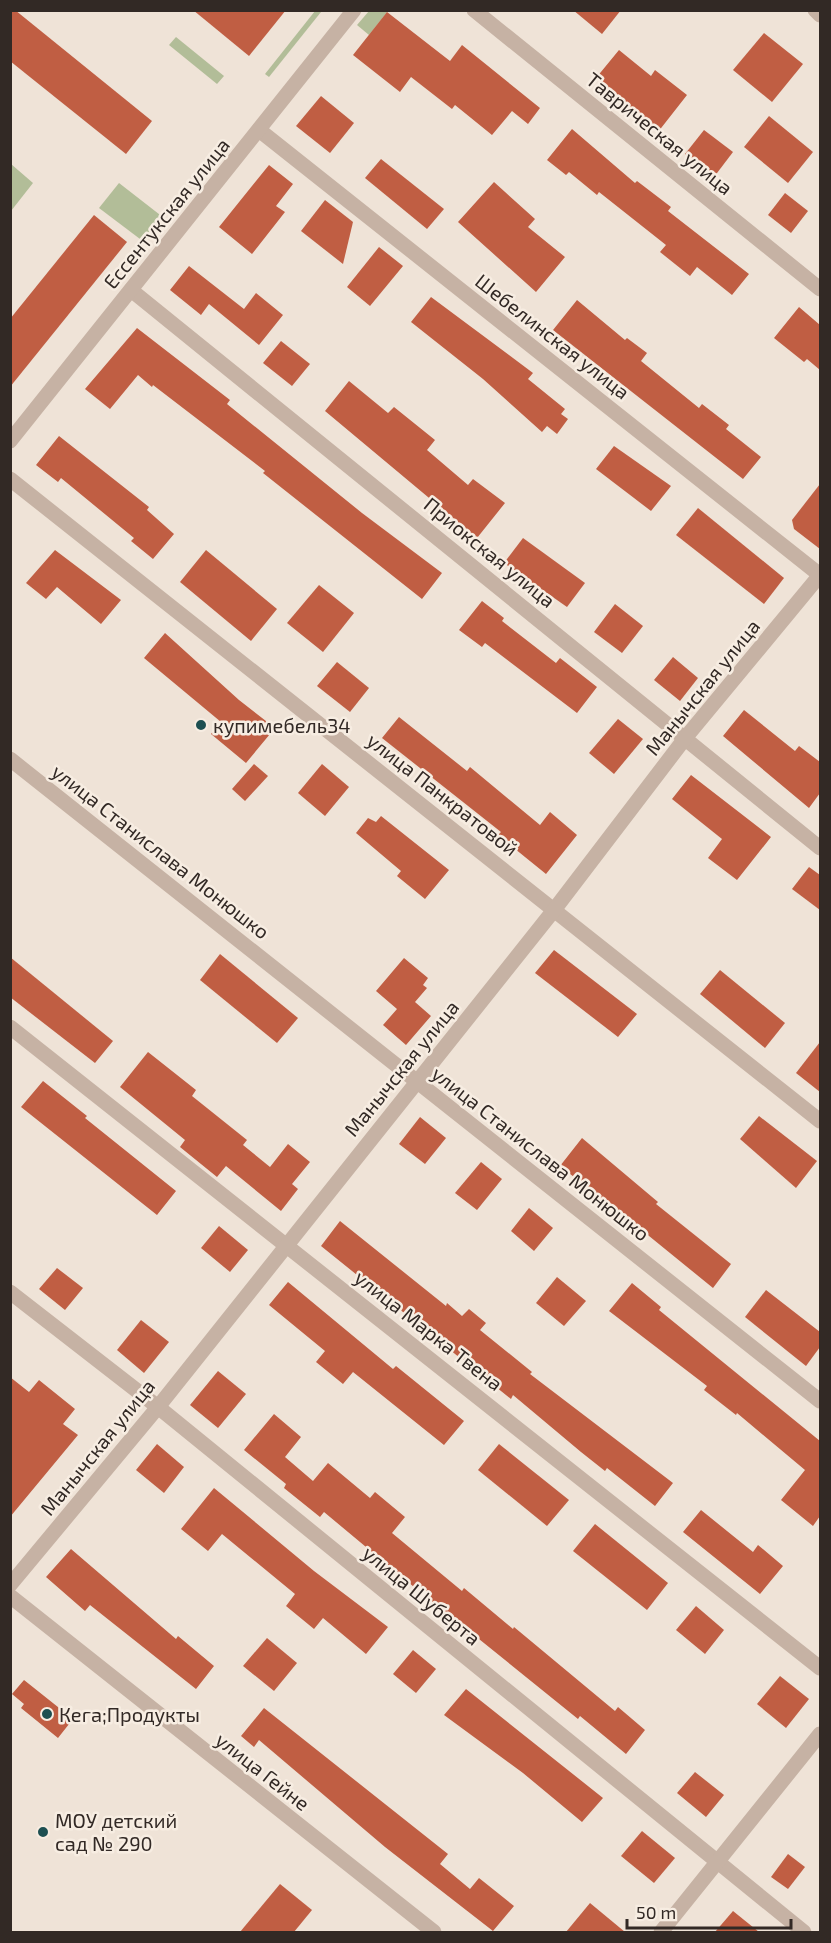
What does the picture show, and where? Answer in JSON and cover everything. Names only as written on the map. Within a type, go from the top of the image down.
[{"type":"street","name":"Ессентукская улица","points":[[10,441],[354,10]]},
{"type":"street","name":"Таврическая улица","points":[[474,10],[820,289]]},
{"type":"street","points":[[815,10],[820,15]]},
{"type":"street","name":"Шебелинская улица","points":[[259,130],[820,575]]},
{"type":"street","name":"Приокская улица","points":[[131,290],[686,737],[820,848]]},
{"type":"street","name":"улица Панкратовой","points":[[10,479],[820,1121]]},
{"type":"street","name":"Манычская улица","points":[[10,1585],[158,1407],[554,910],[686,737],[820,575]]},
{"type":"street","name":"улица Станислава Монюшко","points":[[10,759],[820,1401]]},
{"type":"street","name":"улица Марка Твена","points":[[10,1027],[820,1668]]},
{"type":"street","name":"улица Шуберта","points":[[10,1292],[158,1407],[804,1932]]},
{"type":"street","name":"улица Гейне","points":[[10,1596],[434,1932]]},
{"type":"street","points":[[661,1932],[820,1734]]},
{"type":"green space","points":[[315,11],[321,12],[269,77],[265,74]]},
{"type":"green space","points":[[369,11],[388,11],[369,35],[357,25]]},
{"type":"green space","points":[[176,37],[224,76],[217,84],[169,45]]},
{"type":"green space","points":[[11,164],[33,183],[11,211]]},
{"type":"green space","points":[[119,183],[164,218],[144,242],[99,208]]},
{"type":"building","points":[[10,10],[15,10],[152,121],[126,154],[10,61]]},
{"type":"building","points":[[193,10],[286,10],[249,56]]},
{"type":"building","points":[[573,10],[621,10],[602,34]]},
{"type":"building","points":[[387,12],[450,61],[462,45],[540,108],[528,124],[512,111],[492,135],[455,105],[452,109],[411,77],[400,92],[353,55]]},
{"type":"building","points":[[764,33],[803,64],[772,102],[733,70]]},
{"type":"building","points":[[619,50],[651,76],[655,70],[687,95],[658,132],[596,78]]},
{"type":"building","points":[[321,96],[354,123],[330,153],[296,126]]},
{"type":"building","points":[[769,116],[813,152],[788,183],[744,147]]},
{"type":"building","points":[[572,129],[635,183],[637,181],[671,207],[668,211],[749,274],[732,295],[697,267],[690,276],[660,252],[666,245],[599,192],[597,195],[569,172],[566,175],[547,160]]},
{"type":"building","points":[[704,130],[733,152],[714,177],[685,154]]},
{"type":"building","points":[[381,159],[444,209],[427,229],[365,178]]},
{"type":"building","points":[[269,165],[293,184],[276,206],[285,212],[252,254],[219,227]]},
{"type":"building","points":[[494,182],[535,219],[528,227],[565,257],[536,292],[458,222]]},
{"type":"building","points":[[785,193],[808,211],[791,233],[768,215]]},
{"type":"building","points":[[325,200],[353,222],[343,264],[301,231]]},
{"type":"building","points":[[94,215],[127,242],[10,387],[10,319]]},
{"type":"building","points":[[379,247],[403,266],[370,306],[347,287]]},
{"type":"building","points":[[189,266],[244,309],[256,293],[283,315],[259,345],[209,304],[201,315],[170,290]]},
{"type":"building","points":[[431,297],[533,373],[528,379],[565,409],[561,414],[568,419],[557,434],[547,426],[542,432],[483,379],[411,322]]},
{"type":"building","points":[[577,300],[625,340],[627,338],[647,353],[641,361],[699,408],[702,404],[729,425],[726,429],[761,457],[743,479],[553,330]]},
{"type":"building","points":[[799,307],[820,325],[820,370],[807,359],[804,362],[774,338]]},
{"type":"building","points":[[137,328],[230,400],[227,404],[362,513],[442,573],[422,599],[263,473],[265,471],[138,375],[110,409],[85,389]]},
{"type":"building","points":[[281,341],[310,364],[292,386],[263,363]]},
{"type":"building","points":[[349,381],[388,413],[394,407],[435,440],[427,450],[468,485],[473,479],[505,503],[477,538],[325,411]]},
{"type":"building","points":[[59,436],[149,507],[147,510],[174,534],[153,559],[131,541],[134,538],[61,478],[58,482],[36,465]]},
{"type":"building","points":[[614,446],[671,486],[651,511],[596,469]]},
{"type":"building","points":[[820,484],[820,549],[794,529],[792,520]]},
{"type":"building","points":[[698,508],[784,578],[764,604],[676,535]]},
{"type":"building","points":[[523,538],[585,583],[567,607],[504,563]]},
{"type":"building","points":[[55,550],[121,600],[101,624],[57,587],[46,599],[26,583]]},
{"type":"building","points":[[206,550],[277,609],[251,641],[180,582]]},
{"type":"building","points":[[319,585],[354,613],[323,652],[287,623]]},
{"type":"building","points":[[482,601],[504,618],[502,621],[556,663],[560,658],[597,687],[577,713],[485,643],[482,647],[459,630]]},
{"type":"building","points":[[615,604],[643,626],[622,653],[594,632]]},
{"type":"building","points":[[165,633],[239,700],[275,728],[246,763],[211,734],[221,722],[144,658]]},
{"type":"building","points":[[673,657],[698,678],[680,701],[654,680]]},
{"type":"building","points":[[337,662],[369,688],[350,712],[317,686]]},
{"type":"building","points":[[744,710],[795,751],[799,746],[820,762],[820,793],[809,808],[723,736]]},
{"type":"building","points":[[399,717],[467,771],[470,767],[540,825],[550,812],[577,835],[546,874],[498,835],[501,832],[382,738]]},
{"type":"building","points":[[618,719],[643,739],[614,774],[589,753]]},
{"type":"building","points":[[254,764],[268,776],[245,801],[232,789]]},
{"type":"building","points":[[322,764],[349,787],[325,816],[298,793]]},
{"type":"building","points":[[691,775],[771,837],[737,880],[708,858],[722,839],[672,799]]},
{"type":"building","points":[[381,816],[449,870],[425,899],[397,876],[401,871],[356,833],[368,818],[376,822]]},
{"type":"building","points":[[809,867],[820,875],[820,910],[792,889]]},
{"type":"building","points":[[554,950],[637,1014],[618,1037],[535,973]]},
{"type":"building","points":[[220,954],[298,1018],[277,1043],[200,980]]},
{"type":"building","points":[[10,957],[113,1041],[95,1063],[10,997]]},
{"type":"building","points":[[404,958],[428,978],[423,985],[427,988],[415,1002],[431,1016],[406,1045],[383,1025],[397,1009],[376,991]]},
{"type":"building","points":[[720,970],[785,1023],[765,1048],[700,994]]},
{"type":"building","points":[[820,1042],[820,1092],[796,1073]]},
{"type":"building","points":[[148,1052],[196,1090],[192,1096],[247,1140],[243,1145],[270,1167],[288,1144],[310,1162],[292,1184],[298,1189],[281,1211],[226,1166],[217,1177],[180,1147],[185,1140],[120,1087]]},
{"type":"building","points":[[43,1081],[176,1191],[157,1215],[21,1107]]},
{"type":"building","points":[[759,1116],[817,1161],[796,1188],[740,1139]]},
{"type":"building","points":[[420,1117],[446,1138],[425,1164],[399,1144]]},
{"type":"building","points":[[582,1138],[658,1202],[656,1204],[731,1264],[713,1288],[638,1227],[632,1234],[615,1220],[621,1214],[560,1166]]},
{"type":"building","points":[[481,1162],[502,1179],[477,1210],[455,1193]]},
{"type":"building","points":[[529,1208],[553,1228],[534,1251],[511,1231]]},
{"type":"building","points":[[340,1221],[446,1306],[447,1303],[462,1316],[469,1309],[486,1323],[480,1330],[532,1372],[530,1374],[673,1483],[655,1506],[607,1468],[605,1471],[513,1395],[511,1399],[321,1246]]},
{"type":"building","points":[[219,1226],[248,1250],[230,1272],[201,1248]]},
{"type":"building","points":[[57,1268],[83,1288],[65,1310],[39,1289]]},
{"type":"building","points":[[557,1277],[586,1301],[564,1326],[536,1303]]},
{"type":"building","points":[[288,1282],[393,1369],[396,1366],[464,1421],[444,1445],[353,1372],[343,1384],[316,1362],[325,1351],[269,1305]]},
{"type":"building","points":[[632,1283],[661,1307],[659,1310],[820,1441],[820,1516],[813,1526],[781,1500],[805,1470],[737,1413],[736,1415],[704,1390],[707,1386],[609,1311]]},
{"type":"building","points":[[766,1290],[820,1332],[820,1347],[806,1366],[745,1317]]},
{"type":"building","points":[[141,1320],[169,1342],[144,1373],[117,1350]]},
{"type":"building","points":[[218,1371],[246,1394],[218,1428],[190,1405]]},
{"type":"building","points":[[10,1377],[29,1392],[39,1380],[75,1409],[63,1424],[78,1435],[10,1517]]},
{"type":"building","points":[[274,1414],[301,1437],[285,1457],[313,1481],[328,1463],[370,1498],[375,1492],[405,1517],[392,1533],[462,1591],[464,1588],[513,1629],[514,1627],[615,1711],[618,1707],[645,1730],[626,1754],[580,1716],[578,1719],[474,1635],[471,1638],[442,1615],[444,1612],[324,1512],[320,1517],[284,1488],[286,1484],[244,1450]]},
{"type":"building","points":[[157,1444],[184,1467],[164,1493],[136,1470]]},
{"type":"building","points":[[499,1444],[569,1500],[547,1526],[478,1470]]},
{"type":"building","points":[[214,1488],[314,1571],[388,1627],[366,1654],[323,1618],[314,1629],[286,1606],[295,1594],[222,1534],[208,1551],[181,1529]]},
{"type":"building","points":[[701,1510],[753,1552],[758,1545],[783,1566],[760,1594],[683,1532]]},
{"type":"building","points":[[595,1524],[668,1583],[647,1610],[573,1551]]},
{"type":"building","points":[[71,1549],[176,1639],[178,1636],[214,1666],[196,1689],[90,1605],[85,1611],[46,1577]]},
{"type":"building","points":[[696,1606],[724,1630],[705,1654],[676,1630]]},
{"type":"building","points":[[267,1638],[297,1663],[274,1691],[243,1666]]},
{"type":"building","points":[[413,1650],[436,1669],[416,1693],[393,1674]]},
{"type":"building","points":[[780,1676],[809,1699],[786,1728],[757,1704]]},
{"type":"building","name":"Кега;Продукты","points":[[24,1680],[73,1719],[58,1738],[21,1708],[24,1704],[12,1694]]},
{"type":"building","points":[[466,1689],[603,1798],[582,1822],[523,1773],[444,1715]]},
{"type":"building","points":[[264,1708],[448,1854],[440,1864],[470,1889],[479,1878],[514,1906],[493,1931],[385,1847],[259,1740],[254,1747],[241,1736]]},
{"type":"building","points":[[695,1772],[724,1795],[706,1817],[677,1793]]},
{"type":"building","points":[[642,1831],[675,1858],[654,1883],[621,1856]]},
{"type":"building","points":[[788,1854],[805,1867],[788,1889],[771,1877]]},
{"type":"building","points":[[280,1884],[312,1910],[294,1932],[240,1932]]},
{"type":"building","points":[[590,1903],[625,1932],[566,1932]]},
{"type":"building","points":[[733,1911],[759,1932],[715,1932]]},
{"type":"place","name":"купимебель34","points":[[201,725]]},
{"type":"place","name":"Кега;Продукты","points":[[47,1714]]},
{"type":"place","name":"МОУ детский сад № 290","points":[[43,1832]]}]
